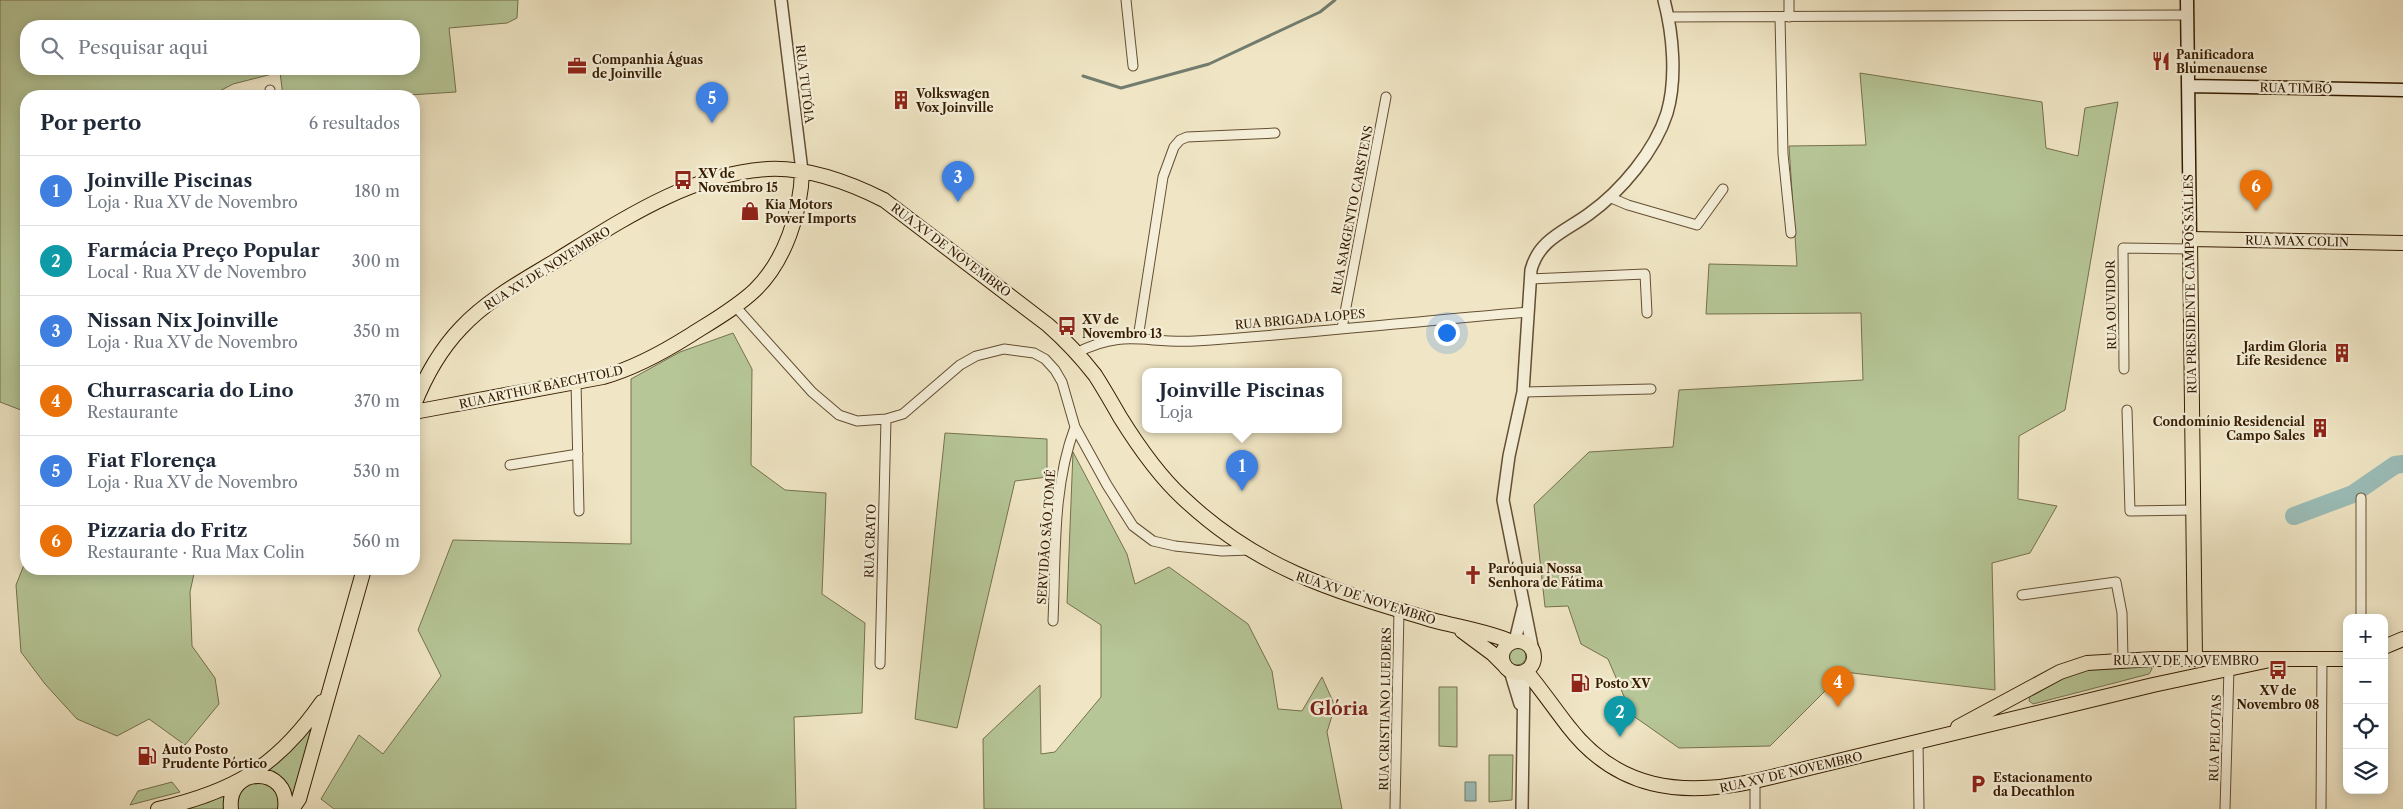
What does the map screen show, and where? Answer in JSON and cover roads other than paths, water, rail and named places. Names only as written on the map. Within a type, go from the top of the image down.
[{"type":"main road","name":"RUA PRESIDENTE CAMPOS SALLES","points":[[2187,0],[2195,659]]},
{"type":"main road","name":"RUA TIMBÓ","points":[[2188,86],[2403,90]]},
{"type":"main road","name":"RUA XV DE NOVEMBRO","points":[[420,391],[439,356],[452,338],[473,316],[517,285],[623,220],[675,192],[720,177],[770,169],[802,171],[846,183],[884,200],[1033,312],[1076,353],[1095,376],[1134,438],[1162,476],[1201,515],[1250,550],[1307,580],[1399,610],[1514,642]]},
{"type":"main road","name":"RUA ARTHUR BAECHTOLD","points":[[420,411],[576,382],[619,372],[646,361],[735,306],[762,282],[777,259],[798,206],[802,171]]},
{"type":"main road","name":"RUA MAX COLIN","points":[[2190,244],[2403,244]]},
{"type":"main road","points":[[292,809],[299,799],[362,575]]},
{"type":"main road","name":"RUA XV DE NOVEMBRO","points":[[1453,625],[1493,654],[1508,669]]},
{"type":"main road","points":[[2388,645],[2403,639]]},
{"type":"main road","points":[[1514,642],[1527,644],[1534,654],[1532,666],[1519,673],[1508,669],[1502,658],[1503,653],[1514,642]]},
{"type":"main road","name":"RUA XV DE NOVEMBRO","points":[[1534,654],[1553,703]]},
{"type":"main road","name":"RUA XV DE NOVEMBRO","points":[[1940,736],[2072,667],[2086,663],[2154,659],[2343,659]]},
{"type":"main road","points":[[2153,685],[2162,670],[2160,663],[2154,659]]},
{"type":"main road","name":"RUA XV DE NOVEMBRO","points":[[1525,671],[1553,703],[1568,727],[1591,749],[1622,771],[1638,780],[1665,787],[1698,790],[1755,781],[2153,685],[2270,660]]},
{"type":"main road","points":[[2026,716],[2024,702],[2026,695],[2034,686]]},
{"type":"main road","points":[[231,809],[232,793],[244,779],[289,743],[328,692]]},
{"type":"main road","points":[[158,809],[208,795],[253,776],[271,779],[284,793],[285,809]]},
{"type":"street","name":"RUA TUTÓIA","points":[[781,0],[802,171]]},
{"type":"street","points":[[1126,0],[1134,66]]},
{"type":"street","points":[[1534,654],[1503,500],[1507,466],[1523,392],[1530,279],[1536,255],[1544,244],[1587,216],[1609,197],[1644,156],[1662,125],[1667,112],[1672,61],[1668,17],[1664,0]]},
{"type":"street","points":[[1789,0],[1784,17],[1783,154],[1791,232]]},
{"type":"street","points":[[1668,17],[2187,15]]},
{"type":"street","name":"RUA SARGENTO CARSTENS","points":[[1342,328],[1386,97]]},
{"type":"street","points":[[1138,338],[1163,177],[1174,147],[1180,140],[1187,137],[1276,134]]},
{"type":"street","points":[[1609,197],[1628,205],[1697,225],[1724,189]]},
{"type":"street","name":"RUA OUVIDOR","points":[[2124,369],[2123,248],[2190,244]]},
{"type":"street","points":[[1530,279],[1645,274],[1647,313]]},
{"type":"street","points":[[735,306],[812,392],[839,415],[857,421],[886,419],[903,414],[960,365],[982,354],[1004,349],[1034,353],[1045,359],[1055,370],[1062,382],[1075,427],[1123,512],[1133,526],[1153,541],[1175,546],[1222,551],[1250,550]]},
{"type":"street","name":"RUA BRIGADA LOPES","points":[[1076,353],[1094,344],[1112,339],[1138,338],[1193,341],[1528,312]]},
{"type":"street","points":[[576,382],[579,511]]},
{"type":"street","points":[[1523,392],[1651,390]]},
{"type":"street","points":[[2127,410],[2130,511],[2193,510]]},
{"type":"street","name":"RUA CRATO","points":[[880,664],[886,419]]},
{"type":"street","name":"SERVIDÃO SÃO TOMÉ","points":[[1052,621],[1060,481],[1065,454],[1075,427]]},
{"type":"street","points":[[510,465],[578,454]]},
{"type":"street","points":[[2360,498],[2361,614]]},
{"type":"street","points":[[2022,595],[2116,582],[2122,614],[2123,660]]},
{"type":"street","points":[[1514,642],[1524,604]]},
{"type":"street","name":"RUA CRISTIANO LUEDERS","points":[[1395,809],[1399,610]]},
{"type":"street","points":[[2321,809],[2322,660]]},
{"type":"street","name":"RUA PELOTAS","points":[[2225,809],[2229,668]]},
{"type":"street","points":[[1508,669],[1522,710]]},
{"type":"street","points":[[1522,809],[1522,710],[1525,671]]},
{"type":"street","points":[[1918,742],[1919,809]]},
{"type":"street","points":[[1755,781],[1755,809]]},
{"type":"water","points":[[1465,782],[1476,782],[1476,801],[1465,801]]},
{"type":"waterway","points":[[1083,76],[1121,88],[1209,64],[1320,12],[1335,0]]},
{"type":"waterway","points":[[2294,516],[2353,494],[2395,465],[2403,464]]},
{"type":"place","name":"Panificadora Blumenauense","points":[[2161,61]]},
{"type":"place","name":"Companhia Águas de Joinville","points":[[577,66]]},
{"type":"place","name":"Volkswagen Vox Joinville","points":[[901,100]]},
{"type":"place","name":"Fiat Florença","points":[[712,123]]},
{"type":"place","name":"XV de Novembro 15","points":[[683,180]]},
{"type":"place","name":"Nissan Nix Joinville","points":[[958,202]]},
{"type":"place","name":"Kia Motors Power Imports","points":[[750,211]]},
{"type":"place","name":"Pizzaria do Fritz","points":[[2256,211]]},
{"type":"place","name":"XV de Novembro 13","points":[[1067,326]]},
{"type":"place","name":"Jardim Gloria Life Residence","points":[[2342,353]]},
{"type":"place","name":"Condomínio Residencial Campo Sales","points":[[2320,428]]},
{"type":"place","name":"Joinville Piscinas","points":[[1242,491]]},
{"type":"place","name":"Paróquia Nossa Senhora de Fátima","points":[[1473,575]]},
{"type":"place","name":"XV de Novembro 08","points":[[2278,670]]},
{"type":"place","name":"Posto XV","points":[[1580,683]]},
{"type":"place","name":"Churrascaria do Lino","points":[[1838,707]]},
{"type":"place","name":"Farmácia Preço Popular","points":[[1620,737]]},
{"type":"place","name":"Auto Posto Prudente Pórtico","points":[[147,756]]},
{"type":"place","name":"Estacionamento da Decathlon","points":[[1978,784]]},
{"type":"district","name":"Glória","points":[[1339,709]]}]
